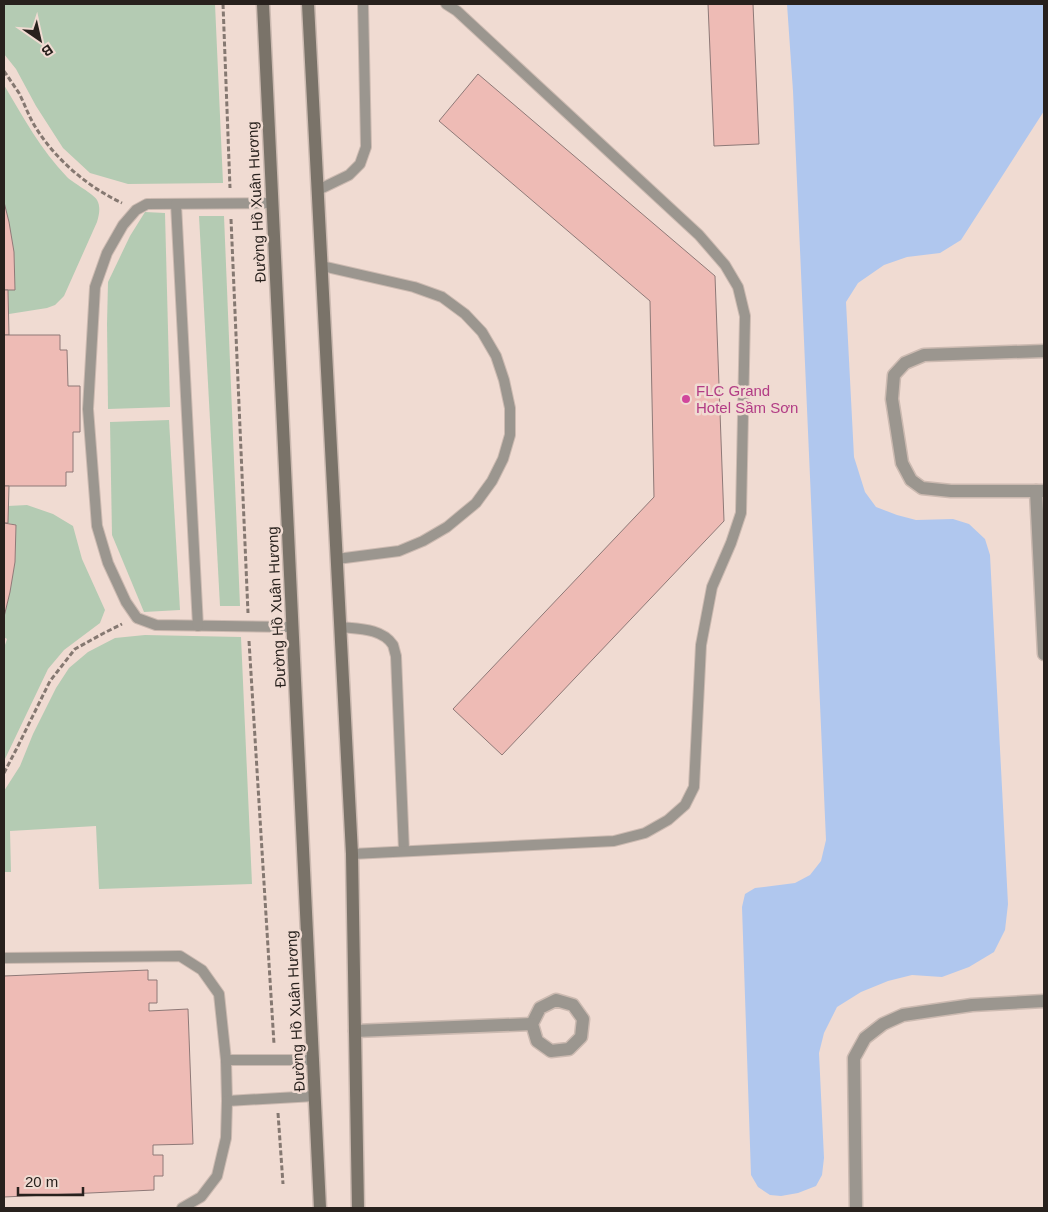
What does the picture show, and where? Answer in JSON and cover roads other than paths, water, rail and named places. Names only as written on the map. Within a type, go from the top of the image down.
[{"type":"main road","name":"Đường Hồ Xuân Hương","points":[[263,4],[320,1208]]},
{"type":"main road","points":[[308,4],[352,854],[358,1208]]},
{"type":"street","points":[[1044,351],[924,355],[905,363],[894,376],[892,399],[902,463],[912,480],[922,488],[951,491],[1040,491],[1044,654]]},
{"type":"street","points":[[556,1000],[573,1005],[583,1019],[581,1037],[569,1049],[551,1051],[537,1041],[532,1024],[540,1008],[556,1000]]},
{"type":"street","points":[[856,1208],[854,1058],[865,1038],[883,1024],[903,1015],[972,1005],[1044,1001]]},
{"type":"street","points":[[355,1031],[532,1024]]},
{"type":"lane","points":[[318,190],[349,175],[360,164],[366,148],[363,4]]},
{"type":"lane","points":[[352,854],[614,841],[645,833],[668,820],[685,805],[694,787],[701,645],[704,626],[712,587],[742,513],[745,316],[738,287],[726,265],[699,235],[457,11],[446,4]]},
{"type":"lane","points":[[272,203],[146,204],[136,210],[123,226],[107,253],[95,287],[88,409],[97,526],[108,563],[126,602],[137,618],[156,626],[293,627]]},
{"type":"lane","points":[[176,204],[198,626]]},
{"type":"lane","points":[[322,266],[414,287],[442,297],[464,314],[482,332],[496,356],[510,408],[510,435],[503,459],[492,481],[476,503],[447,527],[423,541],[399,551],[337,559]]},
{"type":"lane","points":[[340,627],[377,632],[393,646],[396,656],[404,852]]},
{"type":"lane","points":[[4,958],[180,956],[202,970],[219,994],[228,1101],[226,1138],[217,1176],[202,1197],[182,1208]]},
{"type":"lane","points":[[226,1060],[314,1060]]},
{"type":"lane","points":[[228,1101],[315,1096]]},
{"type":"water","points":[[787,4],[1044,4],[1044,111],[961,240],[940,253],[907,257],[884,265],[858,283],[846,302],[854,457],[865,492],[876,507],[897,515],[916,520],[953,519],[969,524],[985,539],[990,555],[1008,904],[1005,930],[994,952],[969,967],[942,977],[912,975],[888,981],[861,992],[837,1007],[824,1033],[819,1053],[824,1158],[822,1175],[816,1186],[798,1193],[781,1196],[770,1195],[758,1187],[751,1175],[742,907],[745,894],[755,888],[795,883],[810,875],[821,861],[826,840],[793,91]]},
{"type":"place","name":"FLC Grand Hotel Sầm Sơn","points":[[686,399]]}]
